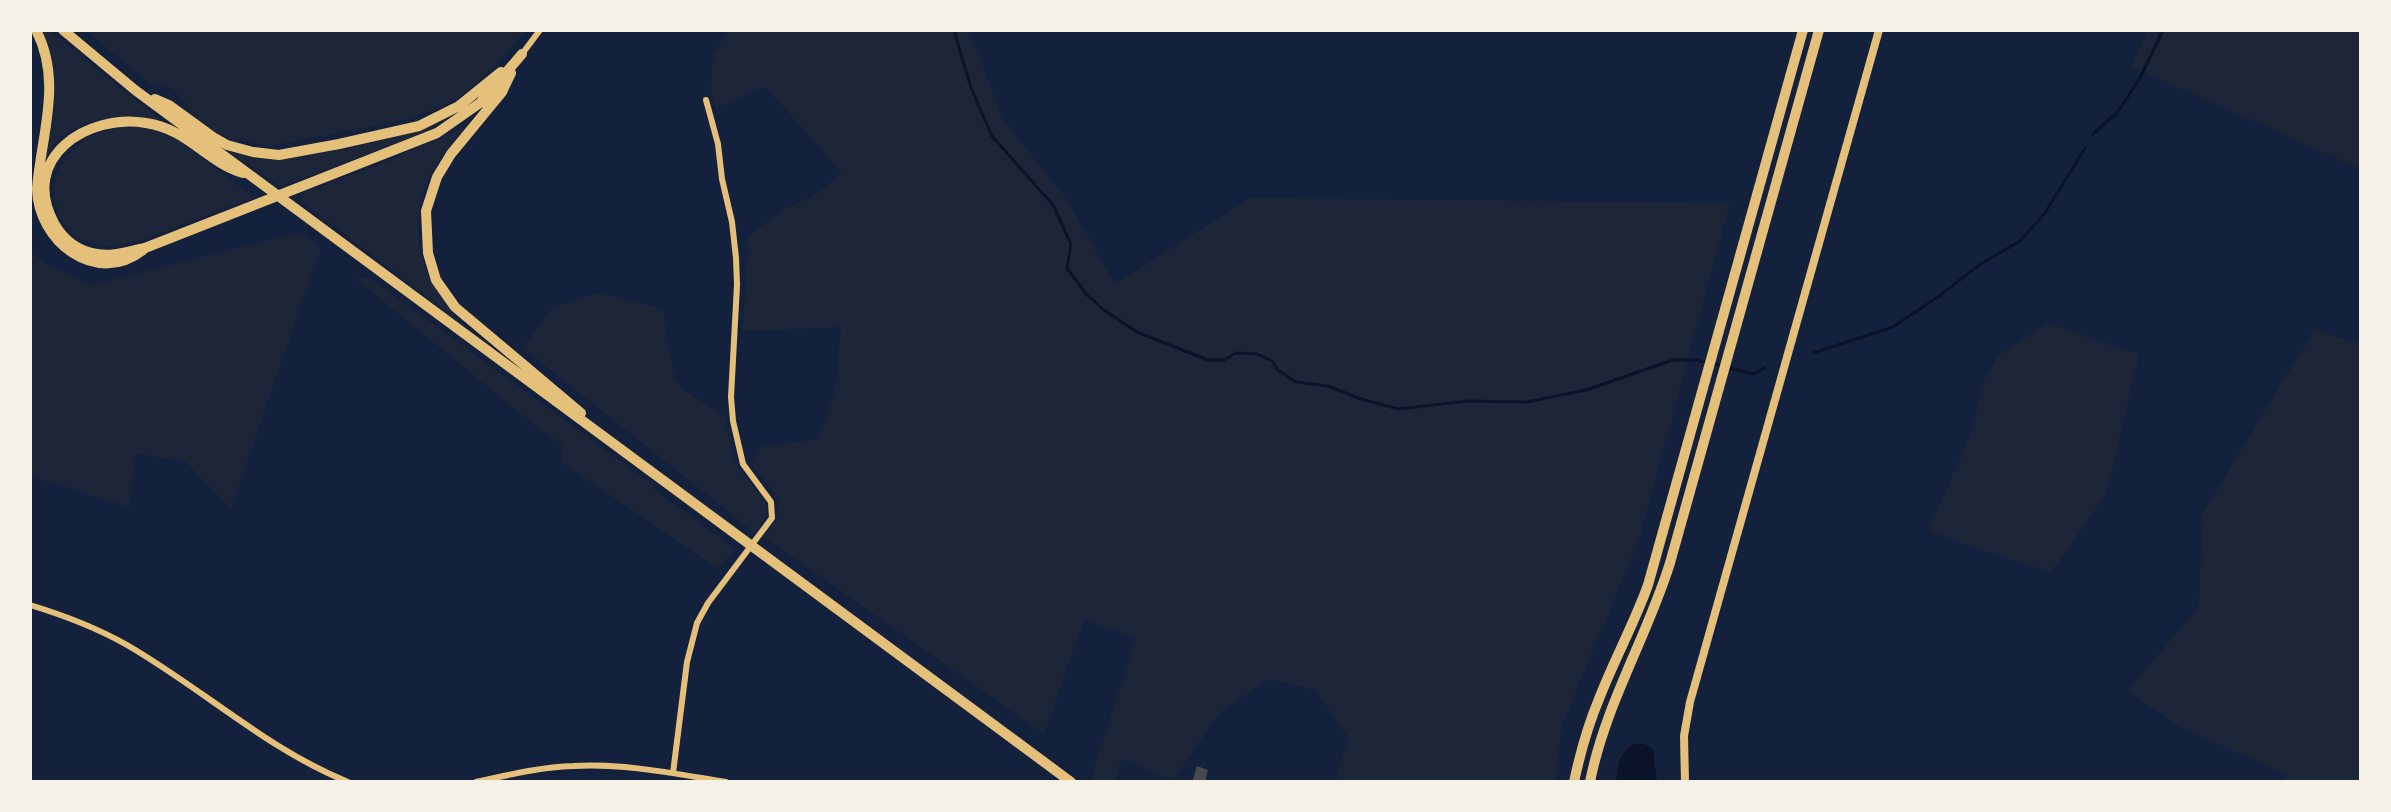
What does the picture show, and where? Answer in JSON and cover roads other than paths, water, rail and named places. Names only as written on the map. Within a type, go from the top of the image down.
[{"type":"main road","points":[[36,30],[46,53],[51,83],[37,189],[43,221],[62,246],[79,257],[119,262],[130,259],[145,248]]},
{"type":"main road","points":[[63,30],[135,90],[1071,782]]},
{"type":"main road","points":[[1574,782],[1598,699],[1648,585],[1803,30]]},
{"type":"main road","points":[[1590,782],[1612,706],[1662,590],[1819,30]]},
{"type":"main road","points":[[251,175],[228,168],[176,131],[153,124],[119,122],[73,137],[54,157],[46,177],[46,200],[55,225],[70,242],[93,253],[112,255],[145,248],[437,133],[480,103],[522,54]]},
{"type":"main road","points":[[135,90],[169,105],[227,145],[279,155],[402,131],[434,119],[469,99],[522,54]]},
{"type":"main road","points":[[522,54],[502,92],[451,154],[437,177],[426,211],[428,253],[436,280],[455,307],[532,374],[575,406],[592,427]]},
{"type":"street","points":[[522,54],[540,30]]},
{"type":"street","points":[[1685,782],[1684,736],[1690,702],[1879,30]]},
{"type":"street","points":[[673,773],[687,662],[697,623],[708,603],[772,518],[771,502],[743,464],[733,421],[731,397],[736,258],[718,144],[706,100]]},
{"type":"street","points":[[30,605],[77,621],[125,644],[282,749],[348,782]]},
{"type":"street","points":[[476,782],[574,765],[673,773],[726,782]]},
{"type":"waterway","points":[[954,30],[971,88],[992,136],[1053,205],[1071,244],[1067,268],[1086,294],[1137,332],[1208,360],[1224,360],[1236,353],[1257,354],[1272,361],[1278,370],[1296,382],[1328,386],[1398,409],[1468,401],[1527,402],[1586,390],[1673,360],[1697,360],[1754,374],[1764,368]]},
{"type":"waterway","points":[[2093,134],[2117,113],[2140,78],[2163,30]]},
{"type":"waterway","points":[[1813,353],[1893,327],[1979,265],[2020,241],[2045,213],[2085,148]]}]
